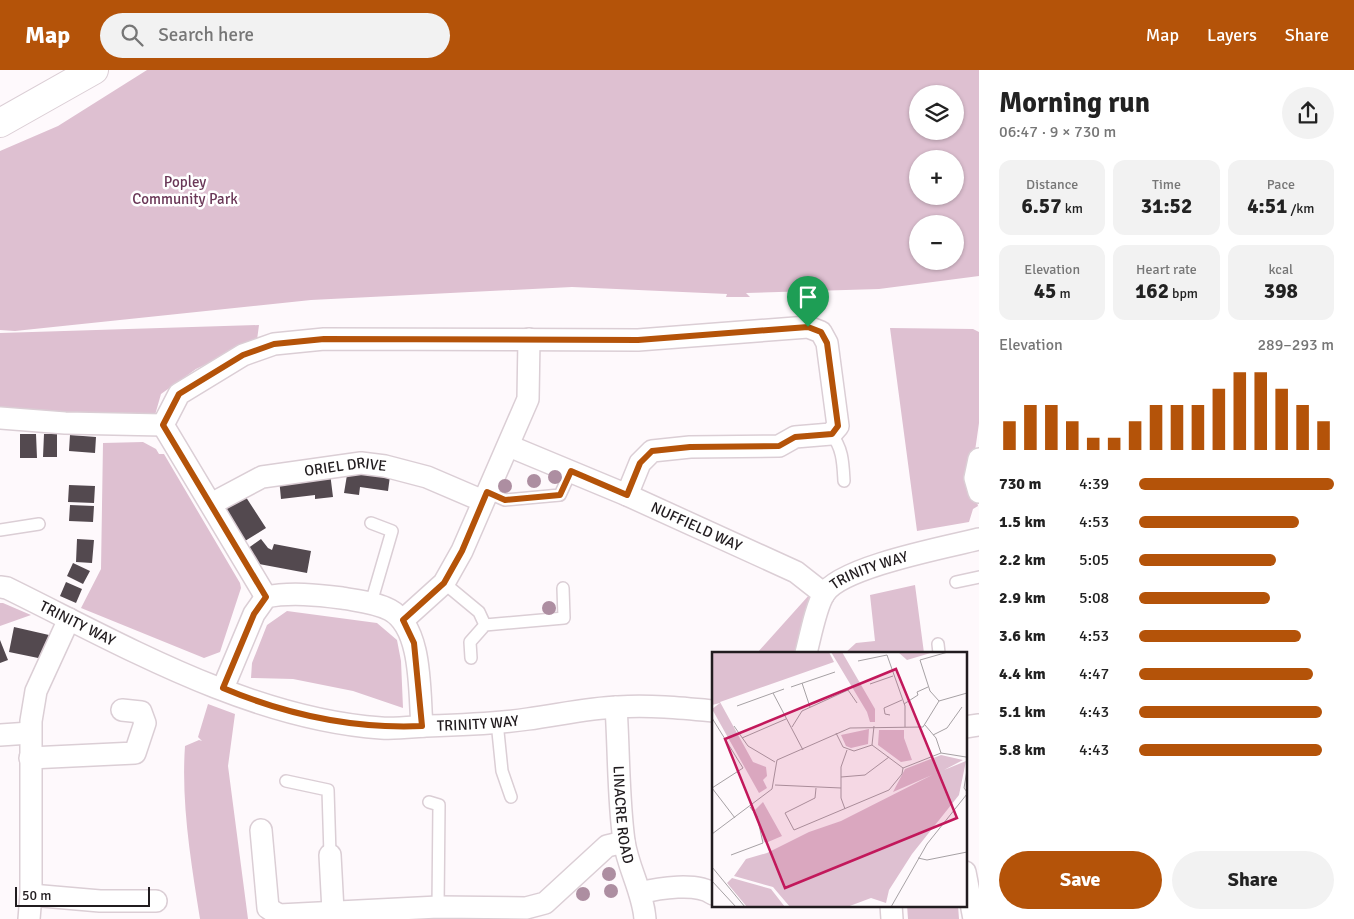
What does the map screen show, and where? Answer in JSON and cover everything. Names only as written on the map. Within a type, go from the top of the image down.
[{"type":"street","points":[[0,105],[71,70]]},
{"type":"street","points":[[0,123],[94,70]]},
{"type":"street","points":[[163,425],[179,394],[243,355],[274,344],[324,339],[638,340],[808,327],[821,332],[827,343],[838,426],[832,434],[795,437],[779,446],[690,447],[652,451],[640,463],[627,495]]},
{"type":"street","points":[[403,620],[444,583],[462,551],[528,399],[529,339]]},
{"type":"street","points":[[0,418],[65,423],[163,425]]},
{"type":"street","points":[[163,425],[266,597]]},
{"type":"street","name":"NUFFIELD WAY","points":[[509,446],[627,495],[796,572],[824,594]]},
{"type":"street","points":[[979,459],[975,478],[979,492]]},
{"type":"street","name":"ORIEL DRIVE","points":[[211,504],[262,477],[361,463],[385,466],[485,496]]},
{"type":"street","name":"TRINITY WAY","points":[[806,652],[824,594],[832,585],[858,572],[979,539]]},
{"type":"street","name":"TRINITY WAY","points":[[0,587],[7,588],[145,658],[267,706],[314,718],[382,728],[497,722],[616,707],[647,706],[712,711]]},
{"type":"street","points":[[223,688],[254,614],[266,597],[281,594],[333,597],[371,603],[391,610],[403,620],[414,643],[422,726]]},
{"type":"street","points":[[29,919],[31,895],[30,733],[36,691],[69,619]]},
{"type":"street","name":"LINACRE ROAD","points":[[616,707],[624,842],[633,876],[640,893],[645,919]]},
{"type":"street","points":[[30,758],[135,753],[145,723],[141,712],[122,710]]},
{"type":"street","points":[[966,727],[979,725]]},
{"type":"street","points":[[0,735],[30,733]]},
{"type":"street","points":[[261,830],[268,908],[279,915],[438,907],[498,913],[526,908],[545,903],[607,846],[624,842]]},
{"type":"street","points":[[330,855],[333,911]]},
{"type":"street","points":[[966,877],[974,919]]},
{"type":"street","points":[[640,893],[661,888],[706,889],[712,893]]},
{"type":"street","points":[[31,895],[100,901],[156,901]]},
{"type":"street","points":[[891,906],[892,919]]},
{"type":"lane","points":[[832,434],[837,441],[843,460],[844,481]]},
{"type":"lane","points":[[485,496],[505,500],[560,495],[571,471]]},
{"type":"lane","points":[[371,523],[392,531],[371,603]]},
{"type":"lane","points":[[0,530],[38,524]]},
{"type":"lane","points":[[956,582],[979,578]]},
{"type":"lane","points":[[444,583],[479,612],[485,625]]},
{"type":"lane","points":[[471,658],[470,642],[485,625],[564,618],[563,588]]},
{"type":"lane","points":[[497,722],[502,771],[511,797]]},
{"type":"lane","points":[[286,782],[328,790],[330,855]]},
{"type":"lane","points":[[429,802],[439,805],[438,907]]},
{"type":"green space","name":"Popley Community Park","points":[[147,70],[979,70],[979,276],[879,289],[746,293],[750,297],[726,297],[727,294],[572,287],[311,300],[15,331],[0,330],[0,151],[58,126]]},
{"type":"green space","points":[[259,325],[257,340],[196,369],[161,394],[155,415],[0,412],[0,333]]},
{"type":"green space","points":[[890,328],[973,329],[979,332],[979,423],[971,479],[978,506],[973,509],[969,522],[917,531]]},
{"type":"green space","points":[[143,442],[156,449],[159,454],[164,454],[240,583],[241,588],[220,652],[204,658],[81,608],[101,569],[103,443]]},
{"type":"green space","points":[[915,585],[924,652],[846,652],[856,643],[875,641],[870,595]]},
{"type":"green space","points":[[810,594],[815,605],[801,652],[758,652]]},
{"type":"green space","points":[[0,603],[3,603],[31,615],[0,626]]},
{"type":"green space","points":[[287,611],[377,623],[397,640],[401,661],[403,708],[353,691],[293,679],[251,678],[252,663],[267,625]]},
{"type":"green space","points":[[208,704],[235,714],[228,766],[248,919],[200,919],[188,832],[184,767],[185,746],[199,740],[202,741],[198,737]]},
{"type":"green space","points":[[907,906],[958,906],[959,919],[908,919]]},
{"type":"building","points":[[20,434],[36,434],[37,458],[20,458]]},
{"type":"building","points":[[44,434],[57,434],[57,457],[43,457]]},
{"type":"building","points":[[70,435],[96,437],[95,453],[69,451]]},
{"type":"building","points":[[348,469],[390,476],[388,491],[360,487],[359,495],[344,493]]},
{"type":"building","points":[[330,473],[333,497],[315,499],[315,495],[281,499],[279,478]]},
{"type":"building","points":[[69,485],[95,486],[94,503],[68,502]]},
{"type":"building","points":[[242,491],[266,528],[245,541],[222,504]]},
{"type":"building","points":[[70,505],[94,506],[93,522],[69,521]]},
{"type":"building","points":[[77,539],[94,540],[92,563],[76,562]]},
{"type":"building","points":[[261,539],[272,550],[274,544],[311,551],[307,573],[259,564],[247,549]]},
{"type":"building","points":[[73,563],[90,571],[83,584],[67,576]]},
{"type":"building","points":[[66,582],[82,589],[76,603],[60,596]]},
{"type":"building","points":[[14,627],[49,635],[43,659],[9,652]]},
{"type":"building","points":[[0,640],[8,660],[0,663]]},
{"type":"route","points":[[808,327],[821,332],[827,343],[838,426],[832,434],[795,437],[779,446],[690,447],[652,451],[640,463],[627,495],[571,471],[560,495],[505,500],[487,492],[462,551],[444,583],[403,620],[414,643],[422,726],[382,728],[314,718],[267,706],[223,688],[254,614],[266,597],[163,425],[168,411],[179,394],[206,376],[243,355],[274,344],[324,339],[638,340],[808,327]]}]
